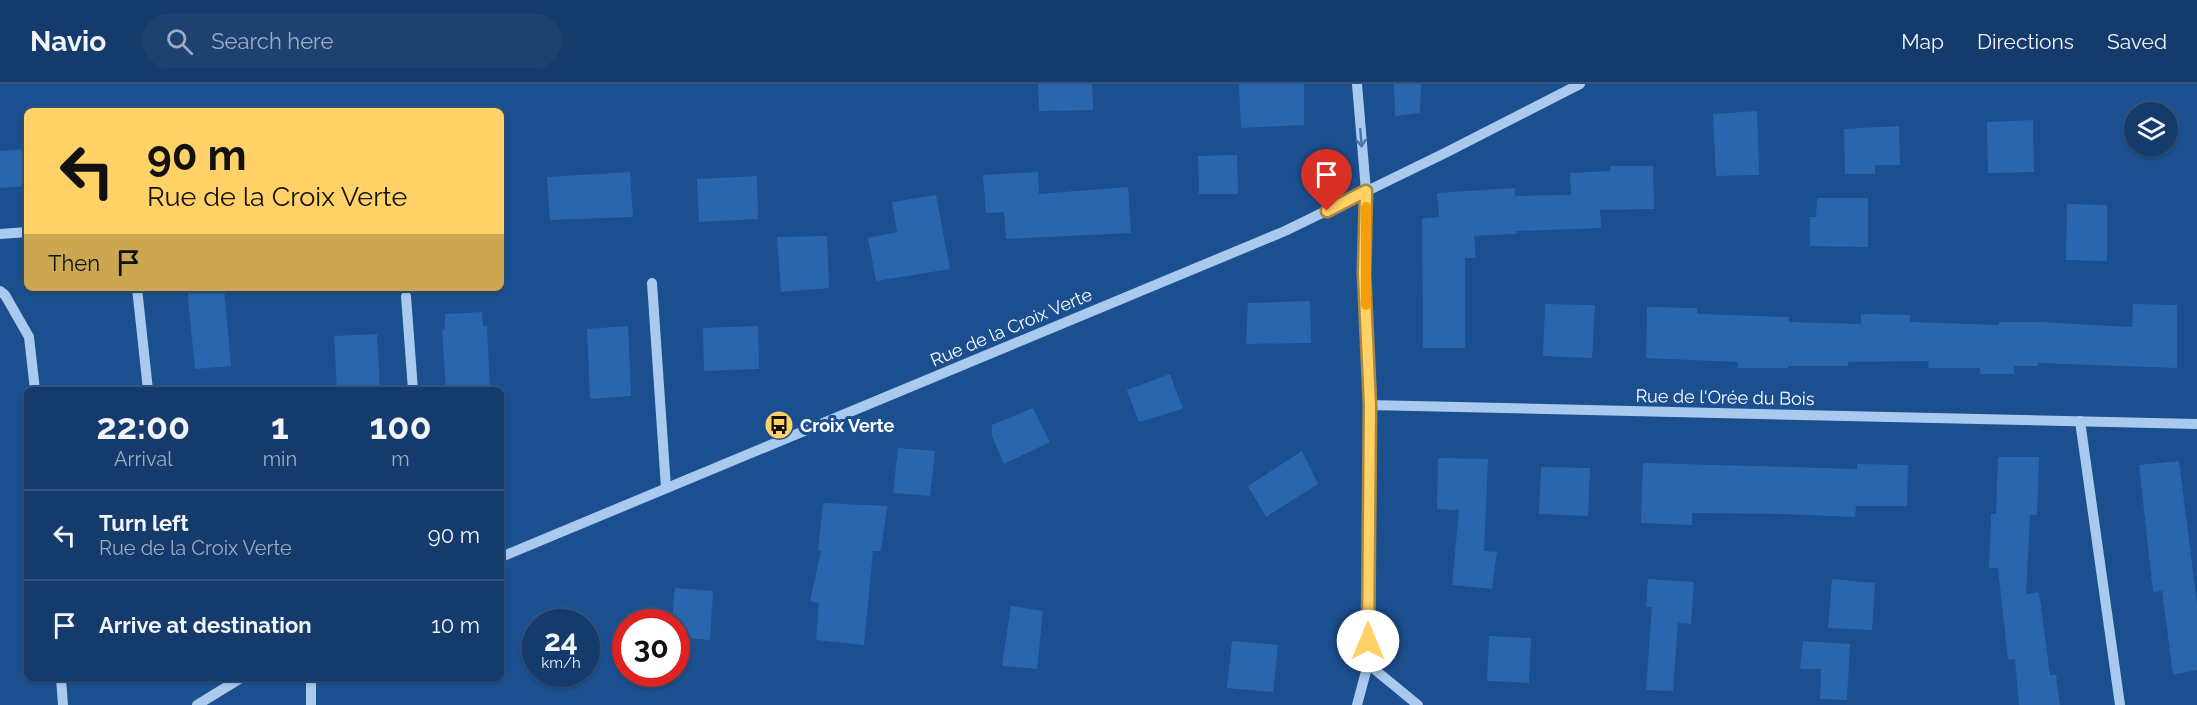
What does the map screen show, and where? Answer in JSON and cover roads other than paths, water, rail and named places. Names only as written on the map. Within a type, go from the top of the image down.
[{"type":"street","points":[[1357,84],[1366,191],[1364,274],[1370,405],[1368,664],[1357,705]]},
{"type":"street","name":"Rue de la Croix Verte","points":[[504,556],[1285,231],[1580,84]]},
{"type":"street","points":[[0,234],[24,232]]},
{"type":"street","points":[[652,283],[666,488]]},
{"type":"street","points":[[0,291],[5,295],[29,337],[35,387]]},
{"type":"street","points":[[137,291],[148,387]]},
{"type":"street","points":[[406,296],[413,387]]},
{"type":"street","name":"Rue de l'Orée du Bois","points":[[1370,405],[2197,424]]},
{"type":"street","points":[[2080,421],[2120,705]]},
{"type":"street","points":[[1368,664],[1418,705]]},
{"type":"street","points":[[61,681],[63,705]]},
{"type":"street","points":[[197,705],[235,681]]},
{"type":"street","points":[[311,681],[311,705]]},
{"type":"place","name":"Croix Verte","points":[[779,425]]}]
